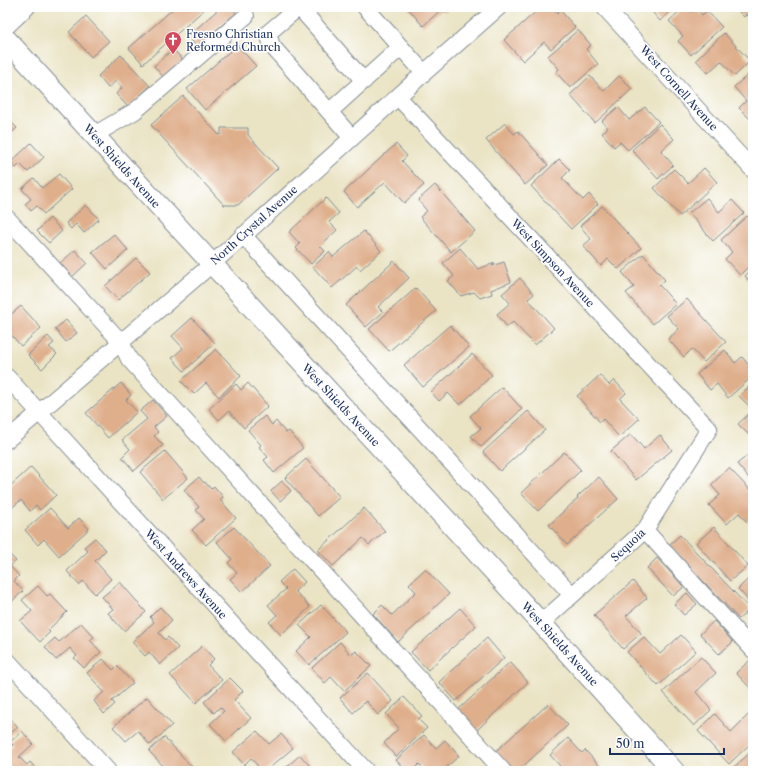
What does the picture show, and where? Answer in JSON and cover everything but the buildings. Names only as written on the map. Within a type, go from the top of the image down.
[{"type":"main road","name":"West Shields Avenue","points":[[7,40],[541,623],[672,770]]},
{"type":"street","points":[[7,26],[27,7]]},
{"type":"street","points":[[352,138],[272,46],[268,33],[299,7],[364,81]]},
{"type":"street","points":[[365,7],[424,74]]},
{"type":"street","name":"North Crystal Avenue","points":[[7,440],[212,264],[499,7]]},
{"type":"street","name":"West Cornell Avenue","points":[[604,7],[753,170]]},
{"type":"street","points":[[94,135],[135,111],[246,16]]},
{"type":"street","points":[[329,112],[401,47]]},
{"type":"street","name":"West Simpson Avenue","points":[[398,97],[709,429]]},
{"type":"street","points":[[7,218],[121,342],[129,359],[503,771]]},
{"type":"street","points":[[243,235],[572,595]]},
{"type":"street","name":"West Andrews Avenue","points":[[7,377],[366,771]]},
{"type":"street","name":"Sequoia","points":[[541,623],[645,530],[709,429]]},
{"type":"street","points":[[645,530],[753,650]]},
{"type":"street","points":[[7,660],[108,771]]},
{"type":"place","name":"Fresno Christian Reformed Church","points":[[173,55]]}]
